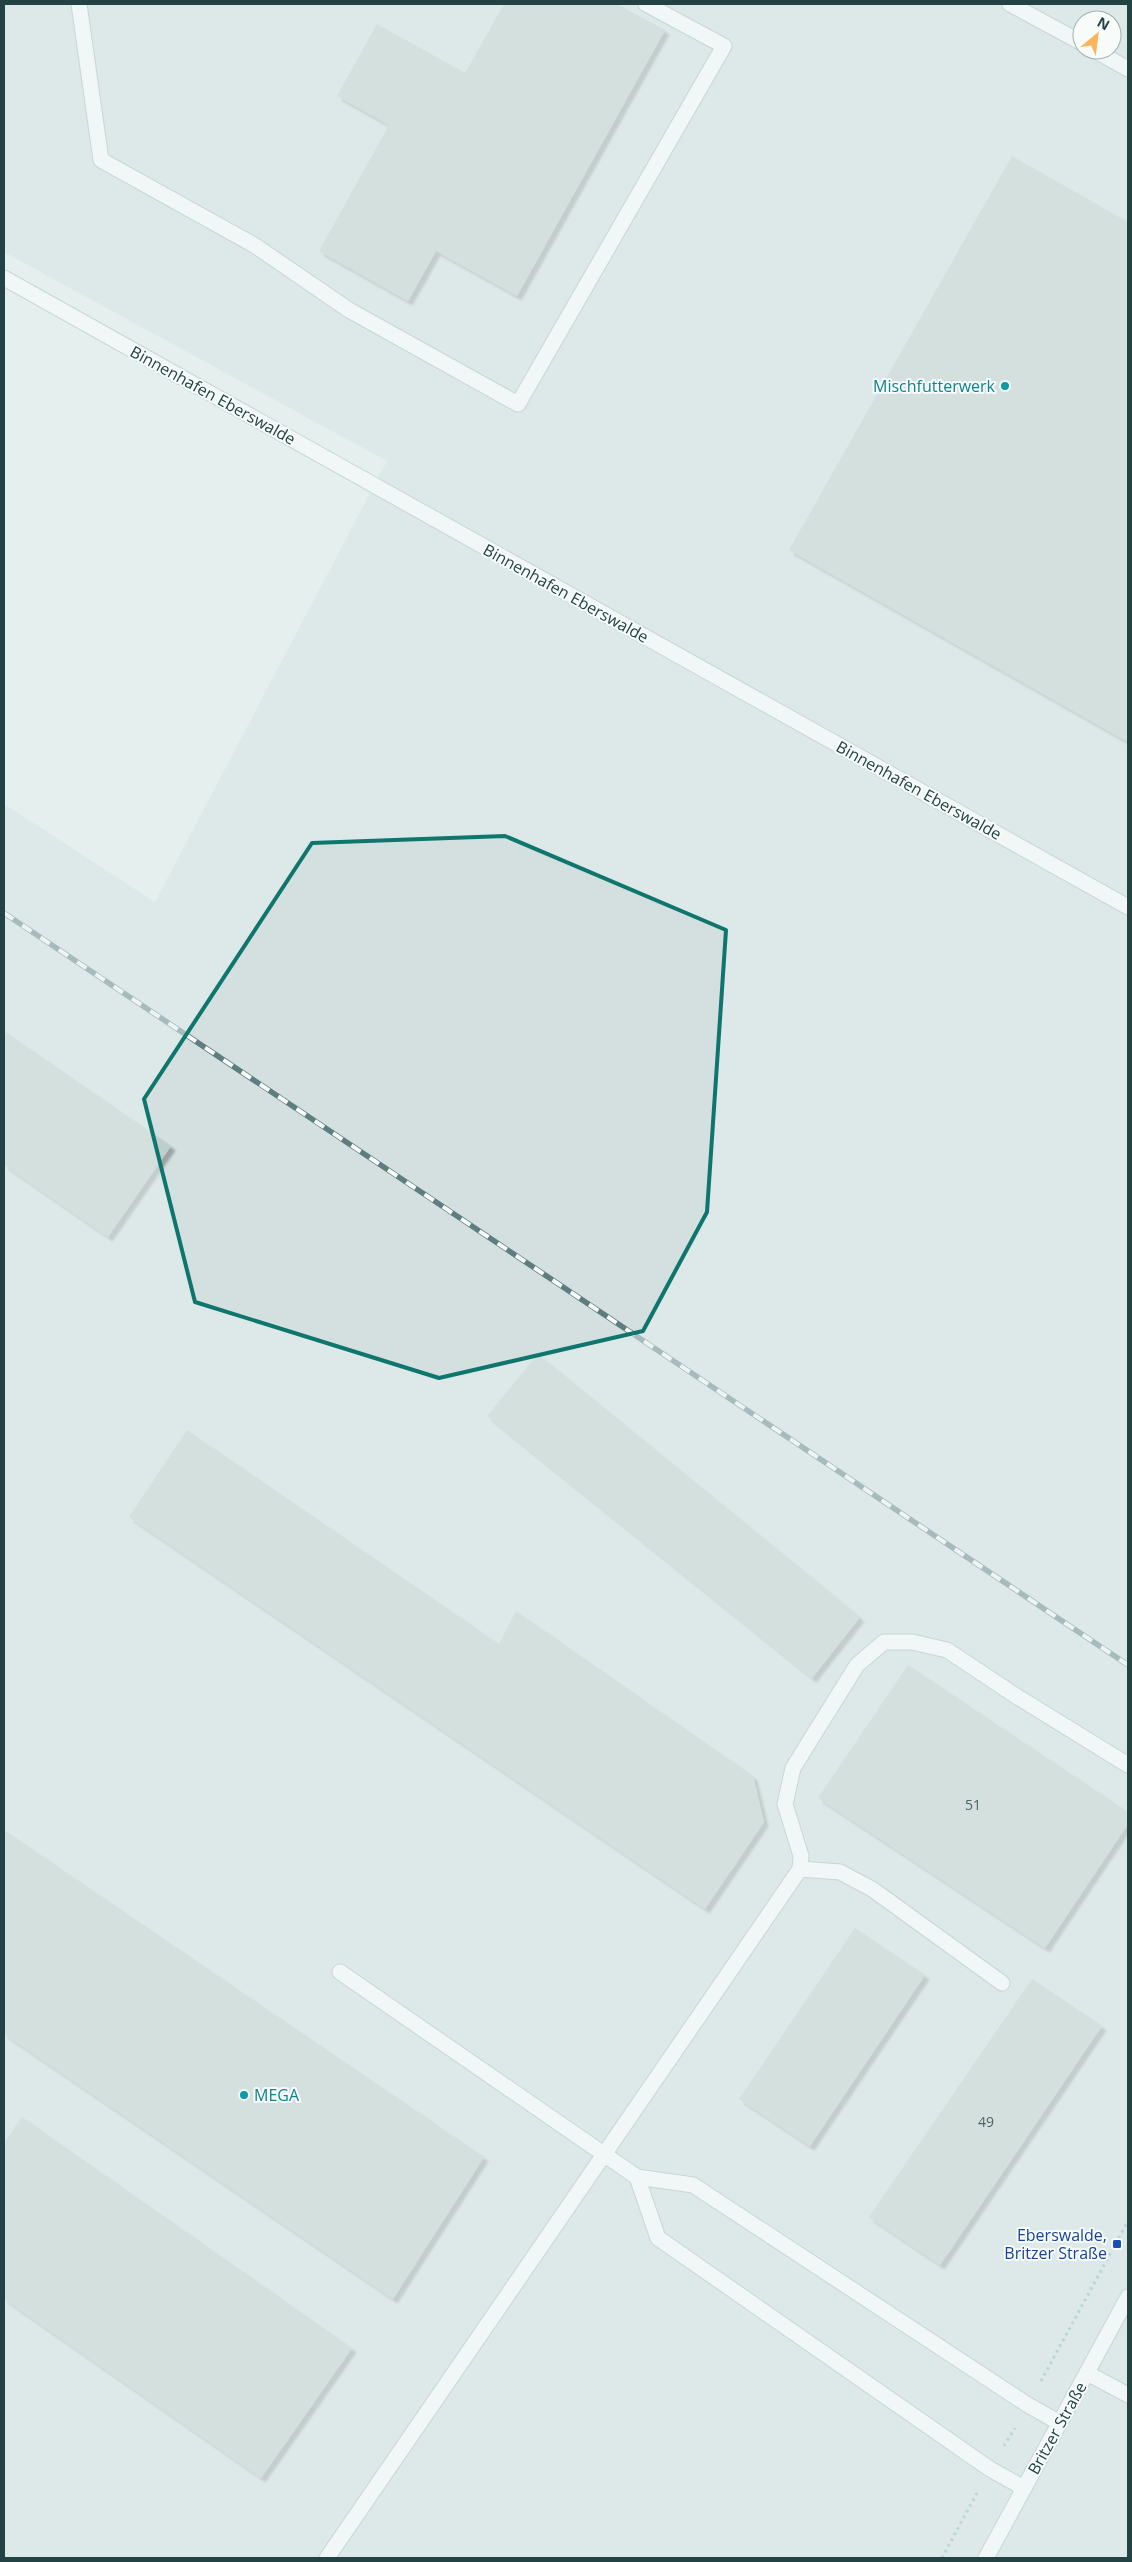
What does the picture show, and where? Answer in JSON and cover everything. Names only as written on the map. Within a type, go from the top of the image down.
[{"type":"main road","points":[[79,4],[102,160],[254,245],[348,310],[518,404],[724,46],[646,4]]},
{"type":"main road","points":[[1010,4],[1072,38]]},
{"type":"main road","points":[[1112,60],[1128,69]]},
{"type":"main road","name":"Binnenhafen Eberswalde","points":[[4,278],[1128,907]]},
{"type":"main road","points":[[327,2558],[800,1869],[801,1856],[785,1804],[793,1768],[857,1665],[884,1642],[912,1642],[947,1650],[1016,1696],[1128,1765]]},
{"type":"main road","points":[[800,1869],[840,1872],[872,1889],[1002,1983]]},
{"type":"main road","points":[[340,1972],[637,2177],[693,2185],[1028,2405],[1060,2423]]},
{"type":"main road","points":[[637,2177],[658,2238],[990,2469],[1024,2488]]},
{"type":"main road","name":"Britzer Straße","points":[[986,2558],[1128,2297]]},
{"type":"main road","points":[[1087,2373],[1128,2395]]},
{"type":"highlighted area","points":[[505,836],[726,930],[707,1212],[643,1331],[439,1378],[195,1302],[144,1099],[312,843]]},
{"type":"shaded area","points":[[4,4],[1128,4],[1128,2558],[4,2558],[4,804],[155,902],[387,461],[4,252]]},
{"type":"building","points":[[504,4],[617,4],[665,30],[517,296],[436,251],[408,301],[319,251],[389,125],[337,96],[377,24],[465,73]]},
{"type":"building","name":"Mischfutterwerk","points":[[1012,156],[1128,222],[1128,742],[789,550]]},
{"type":"building","points":[[4,1031],[171,1146],[108,1237],[4,1165]]},
{"type":"building","points":[[538,1354],[860,1617],[812,1678],[487,1416]]},
{"type":"building","points":[[187,1430],[499,1644],[516,1611],[753,1776],[764,1822],[705,1909],[129,1517]]},
{"type":"building","points":[[908,1665],[1128,1812],[1128,1824],[1045,1948],[818,1798]]},
{"type":"building","name":"MEGA","points":[[4,1830],[484,2157],[393,2299],[4,2034]]},
{"type":"building","points":[[855,1928],[925,1975],[810,2146],[739,2099]]},
{"type":"building","points":[[1032,1979],[1102,2026],[940,2265],[869,2217]]},
{"type":"building","points":[[22,2117],[352,2348],[261,2478],[4,2299],[4,2143]]},
{"type":"railway","points":[[4,913],[1128,1665]]},
{"type":"place","name":"Mischfutterwerk","points":[[1005,386]]},
{"type":"place","name":"MEGA","points":[[244,2095]]},
{"type":"place","name":"Eberswalde, Britzer Straße","points":[[1117,2244]]}]
